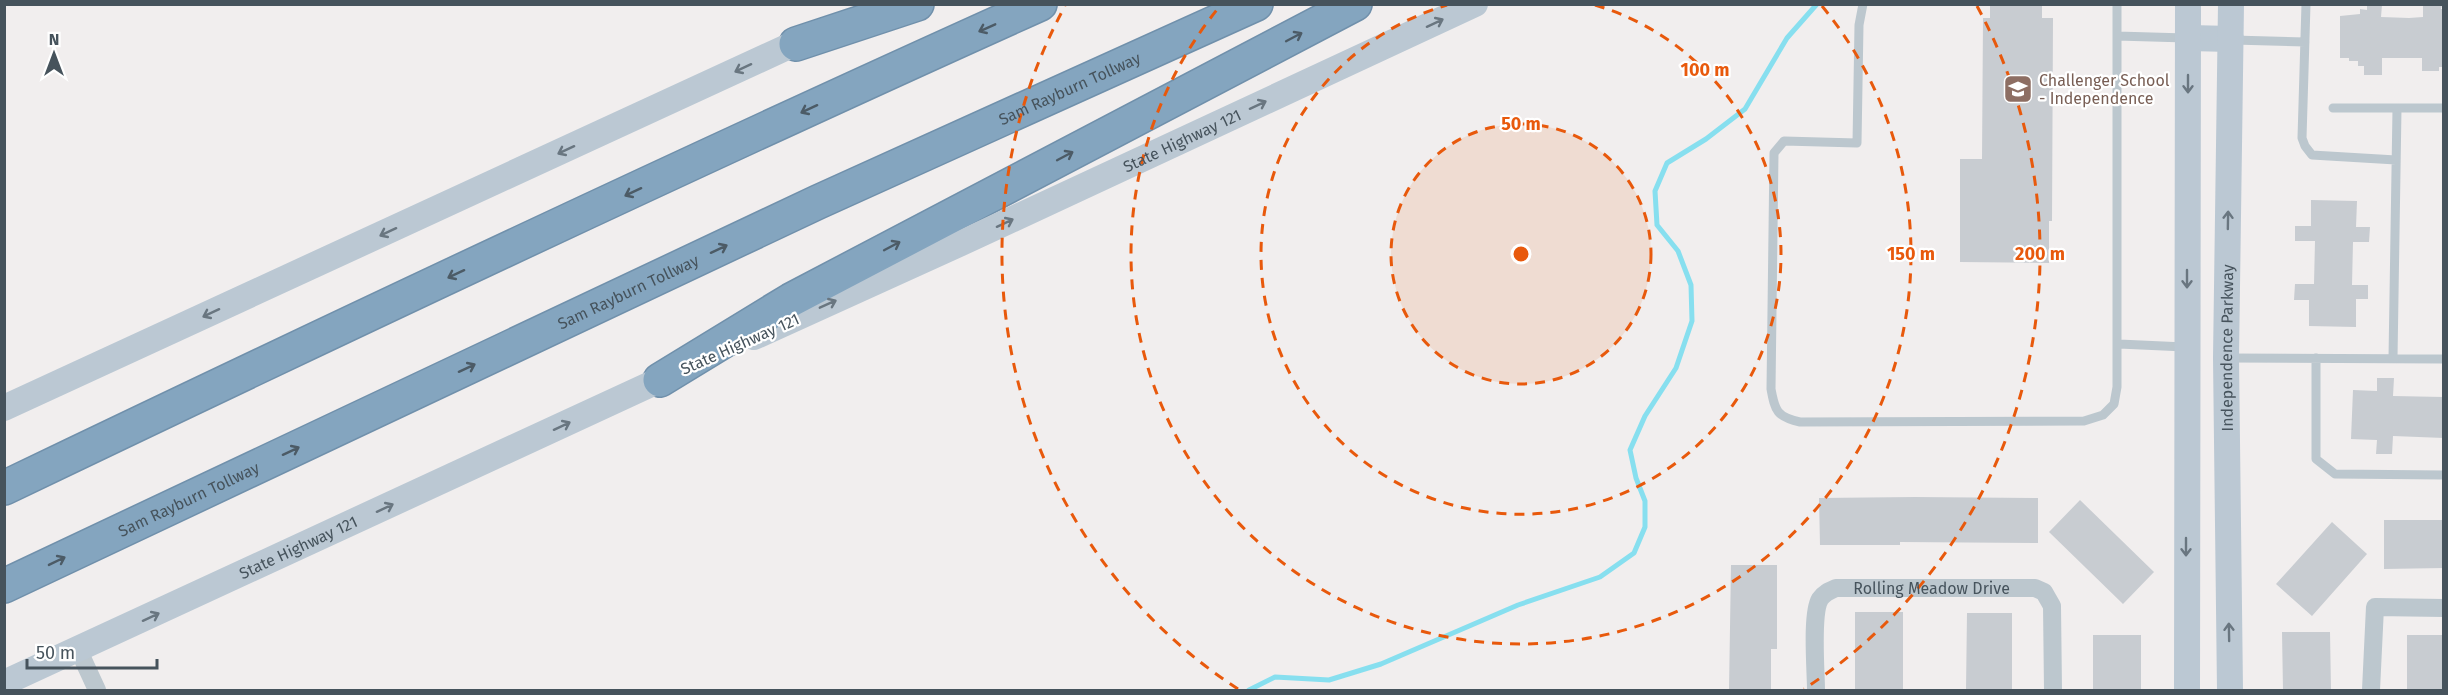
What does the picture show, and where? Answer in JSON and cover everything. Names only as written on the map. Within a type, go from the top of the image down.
[{"type":"highway","points":[[796,44],[918,4]]},
{"type":"highway","points":[[4,488],[534,238],[1040,4]]},
{"type":"highway","name":"Sam Rayburn Tollway","points":[[4,586],[818,202],[1256,4]]},
{"type":"highway","points":[[660,380],[790,300],[1355,4]]},
{"type":"main road","points":[[4,408],[796,44],[878,4]]},
{"type":"main road","name":"State Highway 121","points":[[4,684],[1475,4]]},
{"type":"main road","points":[[2187,690],[2188,4]]},
{"type":"main road","name":"Independence Parkway","points":[[2230,690],[2226,358],[2231,4]]},
{"type":"main road","points":[[2189,38],[2230,39]]},
{"type":"main road","points":[[2186,488],[2227,488]]},
{"type":"street","name":"Rolling Meadow Drive","points":[[1816,690],[1816,614],[1821,597],[1836,588],[2035,588],[2044,592],[2052,606],[2053,690]]},
{"type":"street","points":[[2371,690],[2374,607],[2444,608]]},
{"type":"street","points":[[79,651],[97,690]]},
{"type":"lane","points":[[1863,4],[1859,25],[1857,143],[1784,141],[1774,153],[1771,389],[1775,410],[1786,419],[1800,422],[2084,421],[2103,415],[2114,404],[2119,344],[2117,4]]},
{"type":"lane","points":[[2306,4],[2302,138],[2305,146],[2312,155],[2396,160]]},
{"type":"lane","points":[[2117,36],[2189,38]]},
{"type":"lane","points":[[2230,39],[2305,42]]},
{"type":"lane","points":[[2333,108],[2444,108]]},
{"type":"lane","points":[[2393,358],[2397,109]]},
{"type":"lane","points":[[2119,344],[2187,347]]},
{"type":"lane","points":[[2226,358],[2444,359]]},
{"type":"lane","points":[[2316,358],[2316,459],[2334,474],[2444,476]]},
{"type":"building","points":[[2367,4],[2382,5],[2381,17],[2409,18],[2423,17],[2423,5],[2442,5],[2441,9],[2444,9],[2444,67],[2439,67],[2439,71],[2422,71],[2422,58],[2382,58],[2382,75],[2364,75],[2364,66],[2358,66],[2358,61],[2340,58],[2340,16],[2360,14],[2360,9],[2367,10]]},
{"type":"building","name":"Challenger School - Independence","points":[[1990,6],[2042,6],[2042,18],[2053,18],[2052,221],[2049,221],[2049,263],[1960,262],[1960,159],[1982,159],[1983,18],[1990,18]]},
{"type":"building","points":[[2311,200],[2357,201],[2356,227],[2370,227],[2369,242],[2353,242],[2352,285],[2368,285],[2368,299],[2356,299],[2356,327],[2309,326],[2309,300],[2294,300],[2295,284],[2314,284],[2315,241],[2295,241],[2295,226],[2311,226]]},
{"type":"building","points":[[2377,378],[2394,378],[2393,396],[2444,397],[2444,438],[2393,436],[2392,454],[2376,454],[2377,440],[2351,439],[2353,390],[2377,391]]},
{"type":"building","points":[[1819,498],[2038,498],[2038,543],[1900,542],[1900,545],[1820,545]]},
{"type":"building","points":[[2080,500],[2154,572],[2123,604],[2049,532]]},
{"type":"building","points":[[2384,520],[2444,520],[2444,568],[2384,569]]},
{"type":"building","points":[[2332,522],[2367,554],[2312,616],[2276,584]]},
{"type":"building","points":[[1731,565],[1777,565],[1777,649],[1771,649],[1771,690],[1729,690]]},
{"type":"building","points":[[1855,612],[1903,612],[1903,690],[1855,690]]},
{"type":"building","points":[[1967,613],[2012,613],[2012,690],[1966,690]]},
{"type":"building","points":[[2282,632],[2330,632],[2331,690],[2283,690]]},
{"type":"building","points":[[2093,635],[2141,635],[2141,690],[2093,690]]},
{"type":"building","points":[[2407,635],[2444,635],[2444,690],[2407,690]]},
{"type":"waterway","points":[[1249,690],[1275,677],[1329,680],[1381,664],[1518,605],[1600,577],[1634,553],[1645,527],[1645,501],[1636,478],[1630,450],[1645,416],[1676,368],[1692,321],[1691,285],[1678,251],[1657,225],[1655,191],[1667,163],[1706,139],[1745,109],[1787,38],[1817,4]]},
{"type":"place","name":"Challenger School - Independence","points":[[2018,89]]}]
